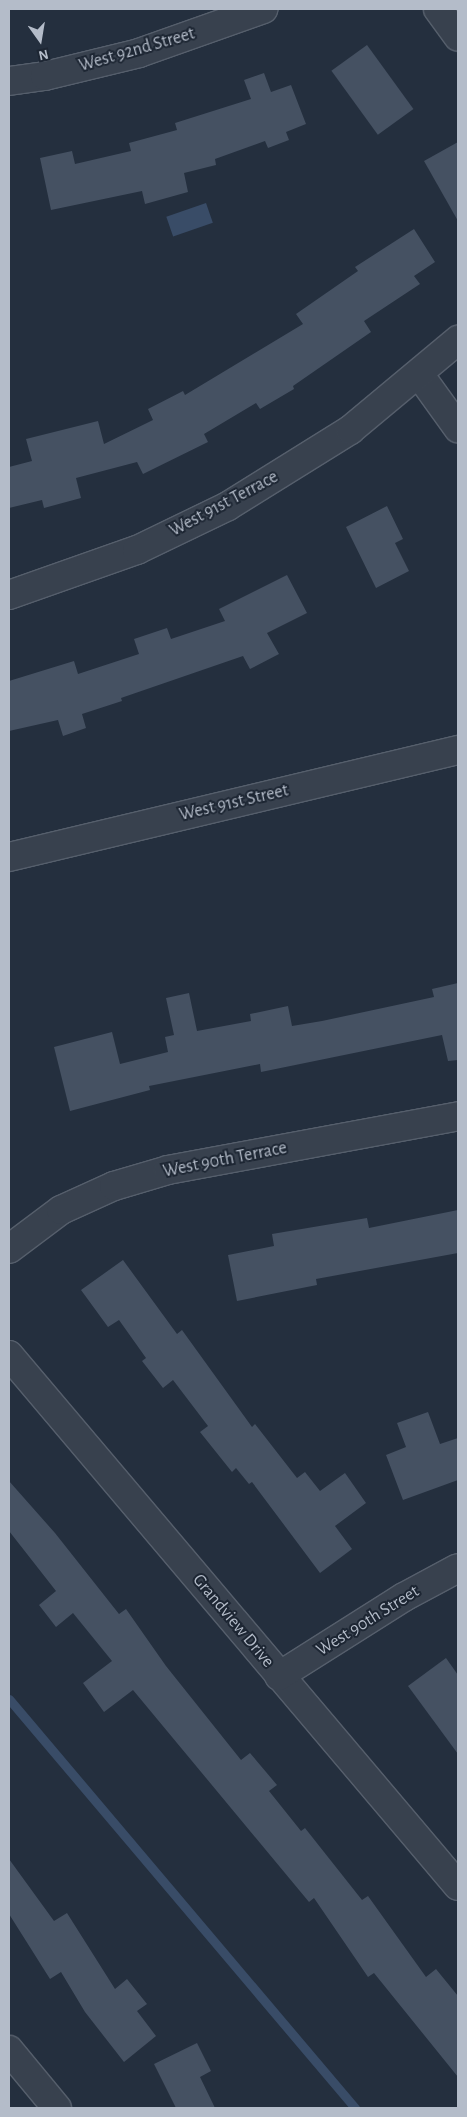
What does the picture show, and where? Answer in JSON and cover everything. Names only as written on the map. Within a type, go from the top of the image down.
[{"type":"street","name":"West 92nd Street","points":[[9,81],[45,76],[139,53],[263,9]]},
{"type":"street","points":[[438,9],[458,37]]},
{"type":"street","name":"West 91st Terrace","points":[[9,595],[137,550],[228,506],[350,430],[458,340]]},
{"type":"street","points":[[419,374],[458,428]]},
{"type":"street","name":"West 91st Street","points":[[9,857],[458,750]]},
{"type":"street","name":"West 90th Terrace","points":[[9,1249],[62,1210],[114,1186],[168,1170],[458,1116]]},
{"type":"street","name":"Grandview Drive","points":[[9,1355],[458,1886]]},
{"type":"street","name":"West 90th Street","points":[[279,1676],[404,1597],[458,1568]]},
{"type":"street","points":[[9,2050],[57,2108]]},
{"type":"water","points":[[206,203],[213,223],[173,237],[166,217]]},
{"type":"building","points":[[367,45],[413,109],[378,135],[331,71]]},
{"type":"building","points":[[264,73],[271,92],[291,85],[306,124],[286,132],[289,140],[268,148],[265,141],[215,159],[216,165],[184,173],[188,192],[145,204],[142,191],[51,210],[40,158],[72,151],[75,164],[131,151],[129,143],[177,130],[175,123],[251,99],[244,80]]},
{"type":"building","points":[[458,142],[458,221],[424,161]]},
{"type":"building","points":[[414,229],[435,262],[414,276],[420,284],[364,321],[371,332],[293,386],[294,389],[260,409],[256,403],[204,434],[208,442],[143,474],[137,462],[76,478],[81,498],[44,508],[42,500],[9,508],[9,467],[32,461],[26,439],[98,421],[104,444],[153,420],[148,409],[183,391],[185,395],[303,324],[296,314],[358,271],[355,267]]},
{"type":"building","points":[[387,506],[403,539],[395,543],[409,571],[376,588],[346,527]]},
{"type":"building","points":[[287,575],[307,613],[267,633],[279,654],[250,669],[243,656],[121,698],[122,701],[82,714],[86,728],[63,736],[58,720],[9,731],[9,681],[74,661],[78,674],[139,654],[134,639],[167,628],[171,639],[225,621],[219,609]]},
{"type":"building","points":[[458,983],[458,1060],[448,1061],[442,1035],[261,1072],[260,1064],[149,1086],[150,1090],[70,1111],[54,1047],[112,1032],[120,1064],[168,1052],[165,1037],[174,1035],[166,998],[189,993],[197,1031],[251,1021],[250,1014],[288,1006],[292,1026],[322,1021],[434,997],[432,989]]},
{"type":"building","points":[[458,1210],[458,1253],[316,1279],[317,1285],[237,1301],[228,1255],[274,1246],[272,1234],[367,1218],[369,1228]]},
{"type":"building","points":[[123,1260],[177,1334],[182,1330],[252,1427],[255,1424],[297,1478],[305,1472],[320,1491],[345,1473],[366,1503],[335,1526],[352,1549],[320,1573],[252,1482],[249,1484],[236,1468],[232,1472],[200,1432],[208,1426],[173,1380],[163,1388],[142,1361],[146,1358],[119,1320],[108,1327],[81,1290]]},
{"type":"building","points":[[428,1412],[440,1444],[458,1438],[458,1480],[403,1500],[386,1455],[406,1447],[397,1423]]},
{"type":"building","points":[[9,1481],[55,1533],[119,1614],[126,1609],[166,1666],[241,1760],[250,1753],[277,1785],[269,1791],[301,1831],[305,1828],[362,1900],[368,1896],[426,1977],[436,1969],[458,1996],[458,2077],[374,1973],[368,1977],[314,1898],[309,1902],[133,1690],[104,1712],[83,1683],[112,1661],[73,1613],[56,1627],[39,1605],[56,1591],[9,1531]]},
{"type":"building","points":[[446,1658],[458,1675],[458,1754],[408,1686]]},
{"type":"building","points":[[9,1859],[54,1921],[67,1913],[115,1989],[127,1979],[147,2004],[137,2011],[156,2036],[124,2062],[85,2012],[61,1972],[50,1979],[9,1914]]},
{"type":"building","points":[[197,2043],[211,2071],[200,2077],[215,2108],[176,2108],[154,2064]]},
{"type":"waterway","points":[[9,1699],[355,2108]]}]
